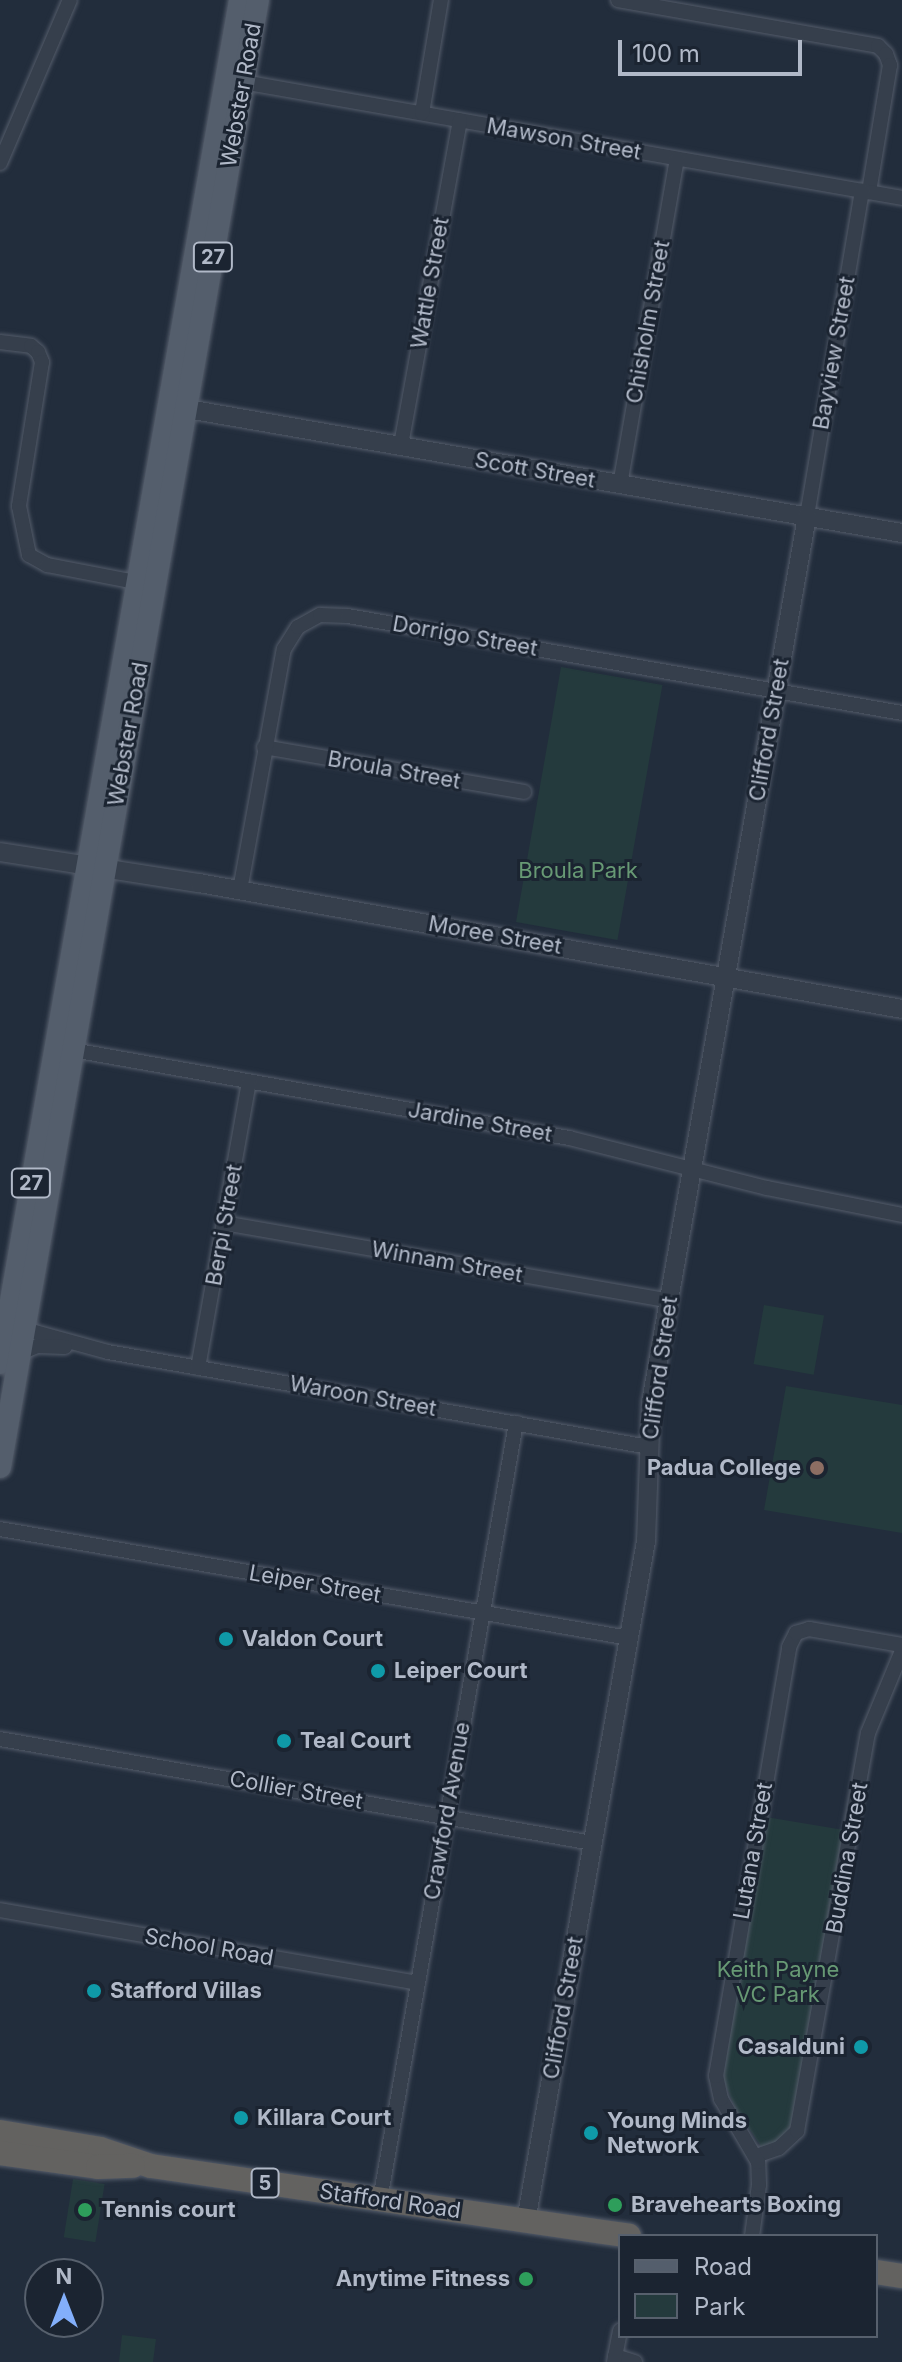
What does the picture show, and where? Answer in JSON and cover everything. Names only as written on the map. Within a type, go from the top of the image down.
[{"type":"highway","name":"Stafford Road","points":[[0,2132],[100,2149],[151,2166]]},
{"type":"highway","name":"Stafford Road","points":[[0,2153],[98,2167],[151,2166],[618,2234]]},
{"type":"highway","points":[[878,2272],[902,2276]]},
{"type":"main road","name":"Webster Road","points":[[235,80],[240,0]]},
{"type":"main road","name":"Webster Road","points":[[0,1467],[10,1358],[10,1321],[64,1048],[235,80],[258,0]]},
{"type":"street","points":[[0,163],[70,0]]},
{"type":"street","points":[[422,113],[441,0]]},
{"type":"street","name":"Bayview Street","points":[[618,0],[872,45],[891,51],[807,516]]},
{"type":"street","name":"Mawson Street","points":[[235,80],[902,198]]},
{"type":"street","name":"Wattle Street","points":[[401,445],[460,120]]},
{"type":"street","name":"Chisholm Street","points":[[620,485],[677,159]]},
{"type":"street","points":[[0,342],[31,346],[42,362],[19,506],[29,555],[47,565],[145,584]]},
{"type":"street","name":"Scott Street","points":[[177,408],[902,533]]},
{"type":"street","name":"Clifford Street","points":[[526,2221],[649,1518],[651,1402],[807,516]]},
{"type":"street","name":"Dorrigo Street","points":[[240,890],[284,649],[298,627],[320,615],[348,616],[902,713]]},
{"type":"street","name":"Broula Street","points":[[264,747],[524,792]]},
{"type":"street","name":"Moree Street","points":[[0,852],[240,890],[902,1009]]},
{"type":"street","name":"Jardine Street","points":[[64,1048],[569,1138],[797,1195],[902,1215]]},
{"type":"street","name":"Berpi Street","points":[[198,1368],[249,1081]]},
{"type":"street","name":"Winnam Street","points":[[224,1223],[669,1301]]},
{"type":"street","name":"Waroon Street","points":[[10,1321],[77,1346],[649,1447]]},
{"type":"street","name":"Waroon Street","points":[[10,1358],[37,1346],[77,1346]]},
{"type":"street","name":"Crawford Avenue","points":[[380,2200],[516,1423]]},
{"type":"street","name":"Leiper Street","points":[[0,1529],[629,1638]]},
{"type":"street","name":"Lutana Street","points":[[756,2156],[721,2099],[716,2076],[786,1656],[796,1633],[815,1629],[902,1648]]},
{"type":"street","name":"Buddina Street","points":[[756,2156],[779,2148],[797,2131],[868,1733],[902,1648]]},
{"type":"street","name":"Collier Street","points":[[0,1739],[592,1843]]},
{"type":"street","name":"School Road","points":[[0,1910],[418,1983]]},
{"type":"street","points":[[752,2234],[759,2185],[756,2156]]},
{"type":"street","points":[[619,2338],[615,2359],[635,2362]]},
{"type":"green space","name":"Broula Park","points":[[561,667],[662,685],[617,940],[516,922]]},
{"type":"green space","points":[[764,1305],[824,1316],[814,1375],[754,1364]]},
{"type":"green space","points":[[786,1386],[902,1405],[902,1533],[764,1510]]},
{"type":"green space","name":"Keith Payne VC Park","points":[[766,1817],[844,1830],[789,2135],[763,2149],[736,2110],[723,2079]]},
{"type":"green space","name":"Tennis court","points":[[73,2179],[105,2184],[95,2242],[64,2237]]},
{"type":"green space","points":[[122,2335],[156,2339],[153,2362],[119,2362]]},
{"type":"place","name":"Padua College","points":[[817,1468]]},
{"type":"place","name":"Valdon Court","points":[[226,1639]]},
{"type":"place","name":"Leiper Court","points":[[378,1671]]},
{"type":"place","name":"Teal Court","points":[[284,1741]]},
{"type":"place","name":"Stafford Villas","points":[[94,1991]]},
{"type":"place","name":"Casalduni","points":[[861,2047]]},
{"type":"place","name":"Killara Court","points":[[241,2118]]},
{"type":"place","name":"Young Minds Network","points":[[591,2133]]},
{"type":"place","name":"Bravehearts Boxing","points":[[615,2205]]},
{"type":"place","name":"Tennis court","points":[[85,2210]]},
{"type":"place","name":"Anytime Fitness","points":[[526,2279]]}]
